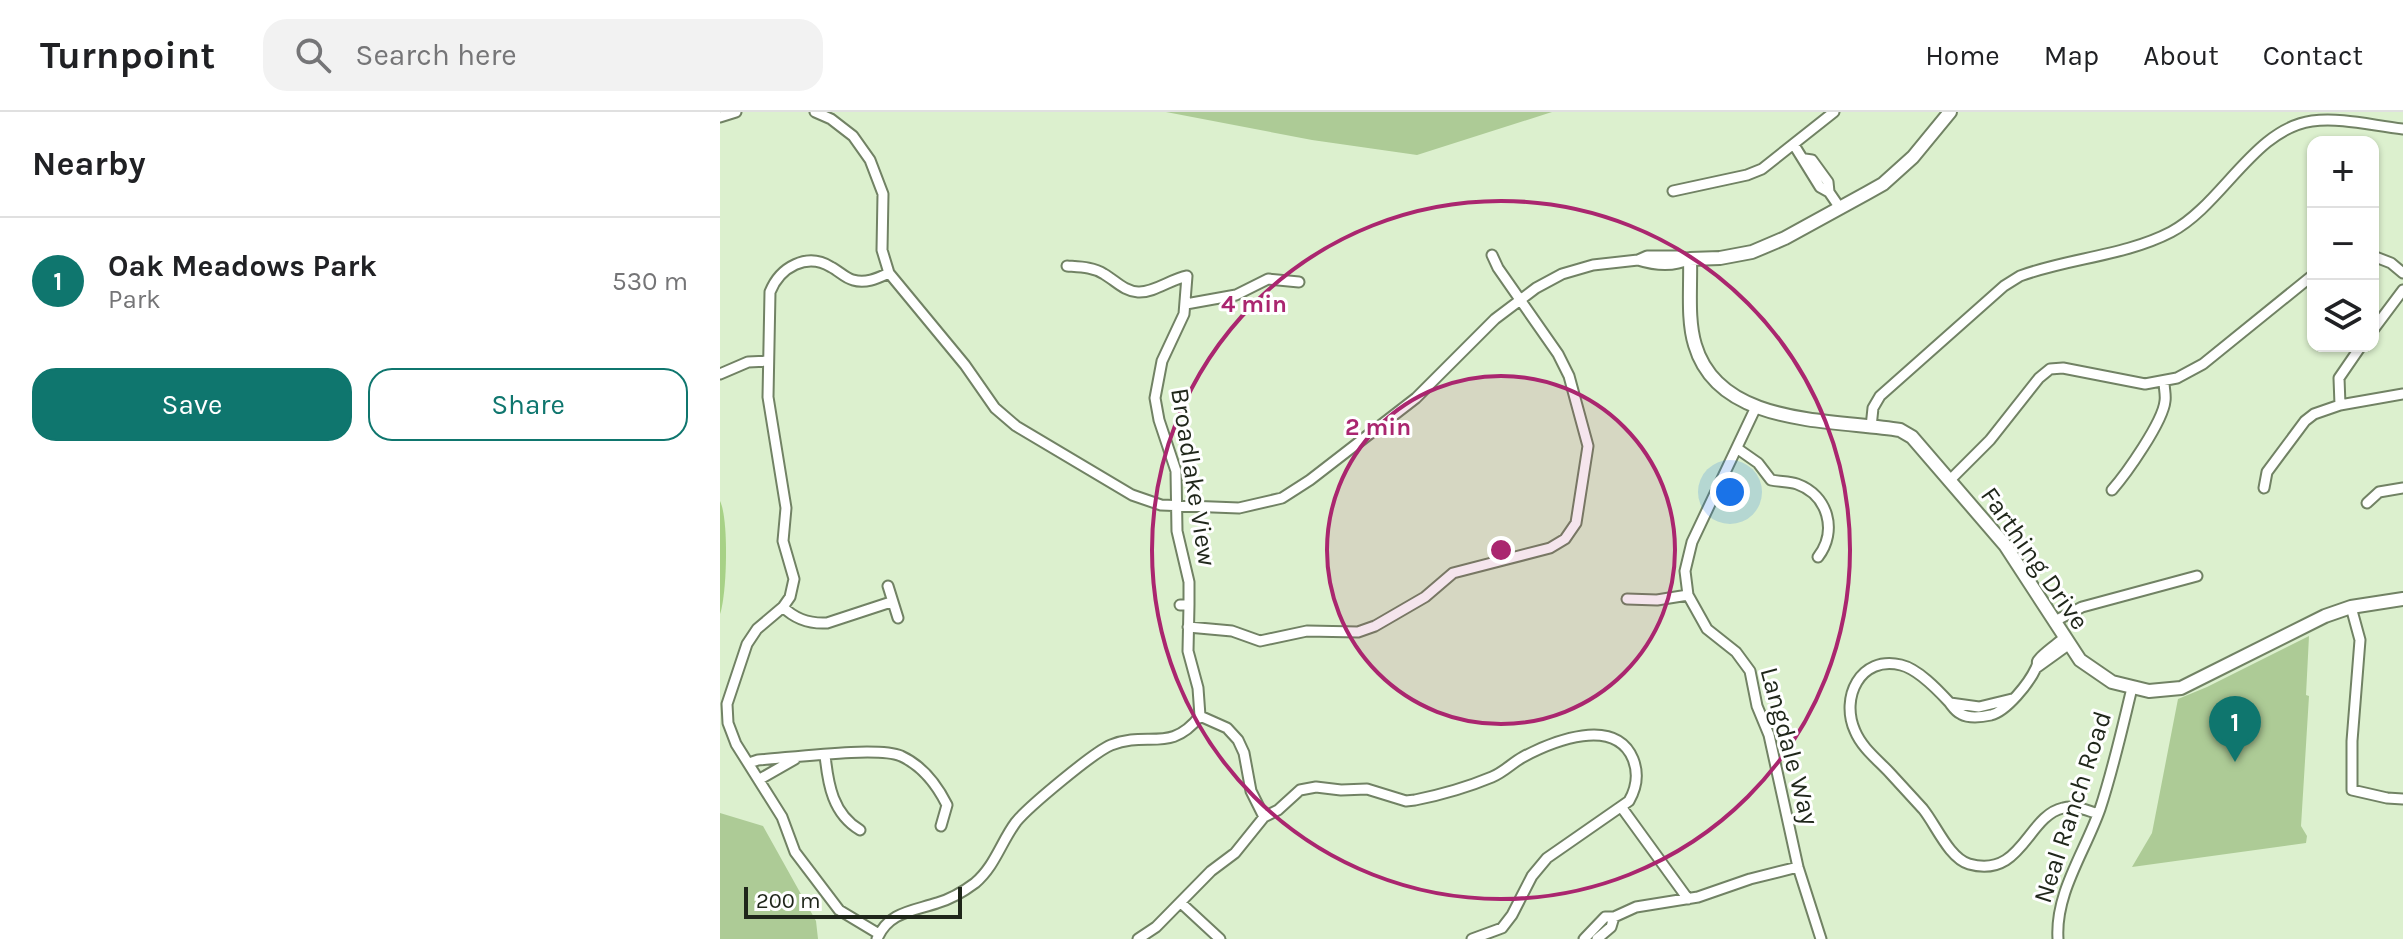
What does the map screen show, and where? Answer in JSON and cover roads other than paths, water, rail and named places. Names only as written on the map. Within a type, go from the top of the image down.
[{"type":"street","points":[[720,117],[736,112]]},
{"type":"street","points":[[815,112],[831,119],[853,136],[876,171],[884,205],[882,250],[889,273],[965,365],[995,408],[1010,421],[1132,495],[1149,502],[1178,506],[1251,507],[1292,492],[1416,398],[1495,319],[1519,299],[1549,281],[1578,269],[1647,256],[1720,258],[1752,252],[1785,238],[1883,184],[1903,168],[1950,112]]},
{"type":"street","points":[[1673,191],[1756,172],[1779,158],[1834,112]]},
{"type":"street","points":[[1871,427],[1873,408],[1880,396],[2004,286],[2020,276],[2147,242],[2171,232],[2202,210],[2280,131],[2315,121],[2403,129]]},
{"type":"street","points":[[1794,145],[1805,159],[1812,160],[1828,182],[1829,192],[1840,208]]},
{"type":"street","points":[[1188,627],[1232,631],[1260,641],[1307,631],[1358,632],[1375,626],[1425,597],[1453,573],[1550,548],[1565,539],[1579,514],[1588,446],[1569,376],[1558,354],[1492,255]]},
{"type":"street","points":[[2379,258],[2403,273]]},
{"type":"street","name":"Farthing Drive","points":[[1690,259],[1696,349],[1719,385],[1743,402],[1785,415],[1900,430],[1912,437],[2005,545],[2066,641],[2094,672],[2132,688],[2149,691],[2181,688],[2325,616],[2351,607],[2403,599]]},
{"type":"street","points":[[889,273],[862,281],[853,280],[830,266],[813,261],[794,264],[786,269],[770,292],[769,406],[786,508],[783,541],[794,579],[790,597],[783,607],[751,636],[727,704],[732,736],[782,817],[795,852],[833,904],[878,936],[899,915],[946,900],[980,878],[995,861],[1022,816],[1098,752],[1115,743],[1179,736],[1200,716],[1227,728],[1238,740],[1244,753],[1251,791],[1264,817]]},
{"type":"street","points":[[1067,266],[1094,269],[1130,291],[1146,292],[1167,281],[1187,276],[1186,304],[1236,295],[1268,279],[1299,282]]},
{"type":"street","points":[[1951,479],[1990,440],[2039,378],[2050,369],[2063,368],[2145,384],[2164,382],[2192,372],[2307,280]]},
{"type":"street","points":[[2379,322],[2403,290]]},
{"type":"street","name":"Broadlake View","points":[[1186,304],[1162,361],[1155,398],[1159,420],[1174,460],[1177,531],[1189,582],[1185,605],[1190,660],[1198,688],[1200,716]]},
{"type":"street","points":[[2340,405],[2339,378],[2357,352]]},
{"type":"street","points":[[720,374],[748,362],[768,361]]},
{"type":"street","points":[[2112,490],[2123,478],[2161,416],[2165,401],[2164,382]]},
{"type":"street","points":[[2264,488],[2267,472],[2305,421],[2323,409],[2403,394]]},
{"type":"street","name":"Langdale Way","points":[[1756,407],[1686,557],[1685,571],[1688,595],[1707,629],[1736,652],[1750,671],[1757,706],[1769,735],[1798,867],[1821,939]]},
{"type":"street","points":[[1738,449],[1758,463],[1771,480],[1801,486],[1822,504],[1828,516],[1829,538],[1818,557]]},
{"type":"street","points":[[2367,503],[2379,492],[2403,488]]},
{"type":"street","points":[[2055,621],[2082,607],[2197,576]]},
{"type":"street","points":[[888,586],[898,618]]},
{"type":"street","points":[[1627,599],[1657,600],[1688,595]]},
{"type":"street","points":[[783,607],[798,619],[827,623],[891,602]]},
{"type":"street","points":[[2351,607],[2360,640],[2352,741],[2352,790],[2403,799]]},
{"type":"street","points":[[2066,641],[2038,660],[2036,668],[2001,712],[1981,717],[1962,715],[1916,671],[1903,665],[1890,664],[1875,666],[1863,673],[1854,684],[1849,698],[1849,712],[1859,740],[1923,810],[1954,853],[1966,863],[1980,866],[2007,861],[2053,812],[2077,808],[2098,814]]},
{"type":"street","name":"Neal Ranch Road","points":[[2058,939],[2059,907],[2110,779],[2132,688]]},
{"type":"street","points":[[1138,939],[1156,927],[1244,844],[1264,817],[1278,810],[1300,790],[1316,787],[1377,790],[1406,801],[1496,775],[1528,754],[1592,734],[1618,741],[1634,761],[1636,784],[1629,801],[1547,858],[1532,876],[1502,928],[1472,939]]},
{"type":"street","points":[[749,763],[873,752],[905,758],[938,787],[947,805],[941,826]]},
{"type":"street","points":[[825,755],[828,783],[845,821],[860,830]]},
{"type":"street","points":[[760,779],[798,757]]},
{"type":"street","points":[[1622,808],[1688,899]]},
{"type":"street","points":[[1584,939],[1605,917],[1614,917],[1636,907],[1688,899],[1798,867]]},
{"type":"street","points":[[1181,903],[1220,939]]},
{"type":"street","points":[[1597,939],[1611,927],[1614,917]]},
{"type":"place","name":"Oak Meadows Park","points":[[2235,762]]}]
